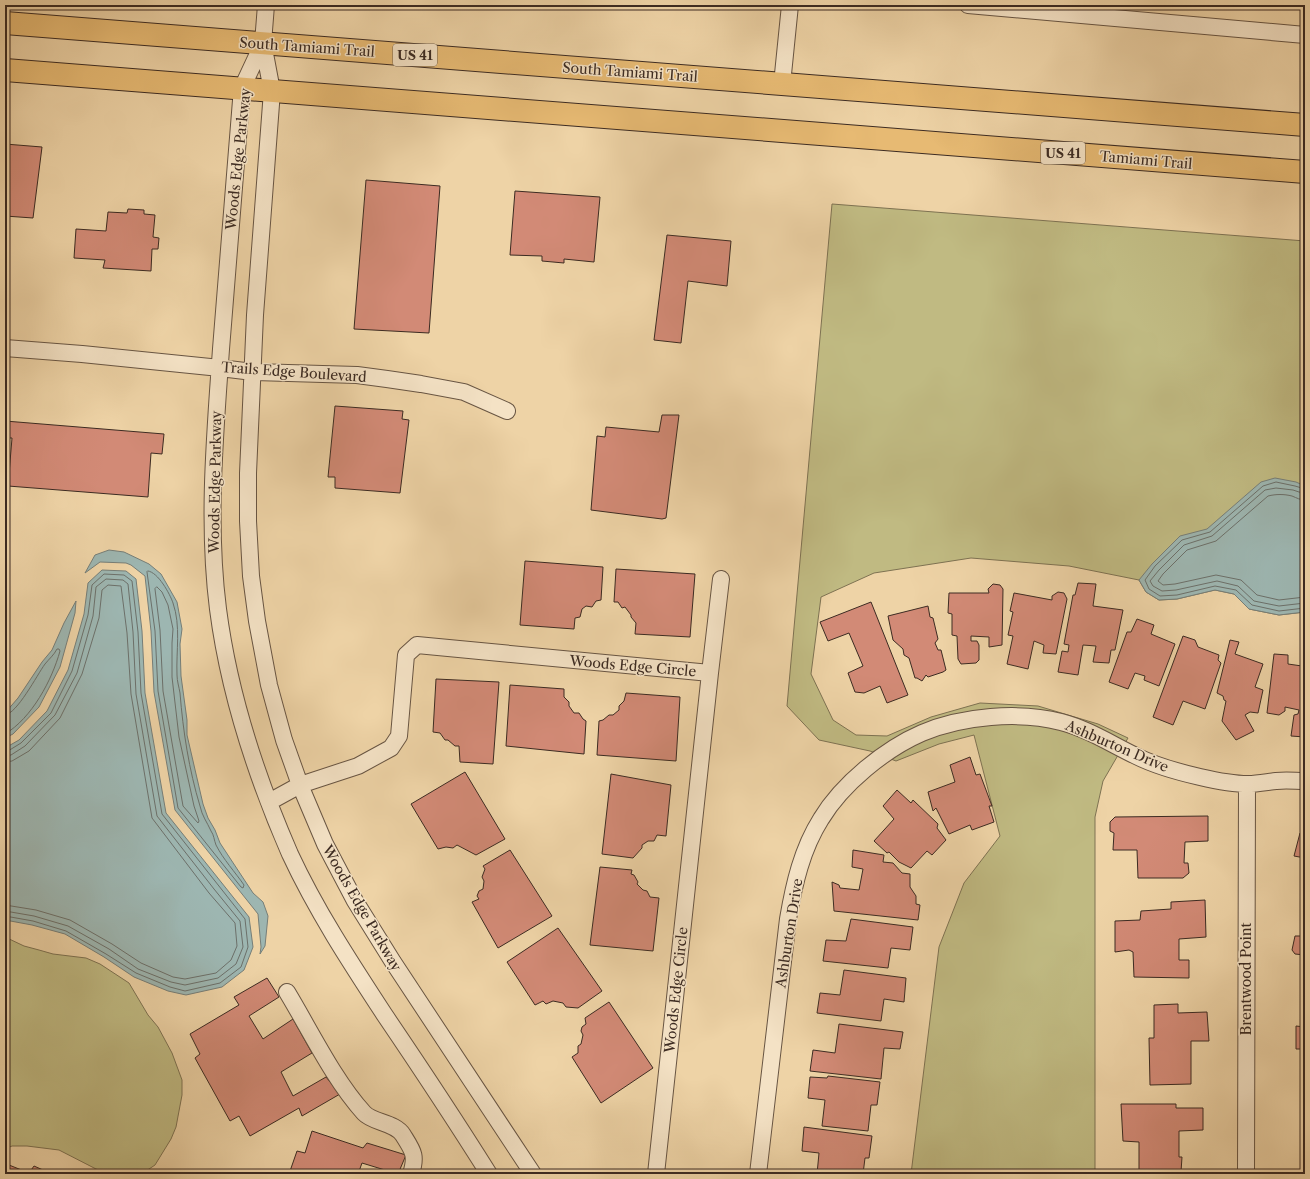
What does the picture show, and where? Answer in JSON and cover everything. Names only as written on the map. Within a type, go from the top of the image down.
[{"type":"main road","name":"South Tamiami Trail","points":[[5,23],[1305,125]]},
{"type":"main road","name":"US 41","points":[[5,70],[272,91]]},
{"type":"main road","name":"Tamiami Trail","points":[[272,91],[1305,172]]},
{"type":"street","points":[[263,43],[266,5]]},
{"type":"street","points":[[782,84],[790,5]]},
{"type":"street","points":[[968,5],[1305,35]]},
{"type":"street","name":"Woods Edge Parkway","points":[[263,43],[242,88],[215,420],[212,482],[214,554],[218,608],[224,646],[240,714],[268,802],[291,855],[315,903],[342,949],[489,1174]]},
{"type":"street","name":"Woods Edge Parkway","points":[[263,43],[272,91],[258,268],[248,473],[248,521],[251,576],[257,621],[269,684],[284,740],[300,785],[325,844],[355,901],[392,962],[533,1174]]},
{"type":"street","name":"Trails Edge Boulevard","points":[[5,348],[82,354],[254,372],[357,375],[464,392],[506,411]]},
{"type":"street","points":[[710,673],[721,579]]},
{"type":"street","name":"Woods Edge Circle","points":[[268,802],[300,785],[358,766],[391,748],[399,736],[406,655],[417,645],[710,673],[656,1174]]},
{"type":"street","name":"Ashburton Drive","points":[[758,1174],[788,919],[796,879],[809,842],[820,820],[830,805],[874,762],[922,733],[939,727],[962,721],[989,717],[1028,717],[1060,722],[1088,731],[1138,757],[1169,769],[1200,777],[1247,784],[1278,781],[1305,781]]},
{"type":"street","name":"Brentwood Point","points":[[1246,1174],[1247,784]]},
{"type":"street","points":[[287,992],[334,1072],[356,1103],[366,1115],[400,1131],[412,1150],[415,1158],[411,1174]]},
{"type":"shaded area","points":[[832,204],[1305,241],[1305,612],[1279,615],[1249,609],[1234,594],[1215,590],[1177,599],[1159,600],[1146,592],[1139,580],[1069,566],[971,558],[874,573],[821,597],[811,674],[833,720],[856,735],[887,736],[931,717],[980,703],[1038,706],[1098,724],[1128,738],[1103,781],[1095,817],[1095,1174],[911,1174],[939,947],[964,883],[1000,836],[974,735],[939,744],[896,761],[870,751],[819,740],[787,706]]},
{"type":"shaded area","points":[[5,937],[24,946],[53,954],[86,958],[100,964],[129,983],[148,1015],[158,1027],[172,1053],[182,1080],[182,1095],[176,1127],[171,1139],[155,1165],[143,1173],[116,1174],[98,1170],[59,1150],[27,1146],[12,1146],[5,1149]]},
{"type":"water","points":[[1275,478],[1296,482],[1305,486],[1305,612],[1279,615],[1249,609],[1234,594],[1215,590],[1177,599],[1159,600],[1146,592],[1139,580],[1152,564],[1180,536],[1207,529],[1261,482]]},
{"type":"water","points":[[109,550],[124,552],[149,564],[161,574],[177,602],[182,629],[180,644],[181,676],[187,720],[187,735],[203,804],[220,843],[253,893],[263,902],[268,916],[265,946],[260,954],[261,947],[258,914],[175,810],[154,692],[151,631],[145,576],[126,563],[100,562],[85,573],[95,555]]},
{"type":"water","points":[[102,570],[126,571],[136,579],[142,631],[145,693],[166,813],[249,917],[253,947],[244,970],[222,987],[186,995],[168,991],[134,977],[65,934],[32,925],[5,920],[5,748],[19,740],[47,711],[68,670],[84,614],[88,583]]},
{"type":"water","points":[[76,601],[75,613],[60,667],[39,707],[13,734],[5,738],[5,713],[18,698],[42,662],[52,650]]},
{"type":"building","points":[[5,144],[42,147],[33,218],[5,216]]},
{"type":"building","points":[[366,180],[440,186],[429,333],[354,329]]},
{"type":"building","points":[[515,191],[600,197],[594,262],[564,259],[564,263],[542,261],[542,256],[510,255]]},
{"type":"building","points":[[128,209],[144,210],[144,214],[155,215],[153,237],[159,238],[158,249],[152,249],[151,271],[103,268],[105,260],[74,258],[76,229],[106,231],[108,212],[127,213]]},
{"type":"building","points":[[667,235],[731,241],[727,286],[688,281],[681,343],[654,340]]},
{"type":"building","points":[[335,406],[403,411],[402,419],[409,420],[400,493],[335,488],[335,477],[328,477]]},
{"type":"building","points":[[662,415],[679,415],[666,518],[662,519],[591,510],[597,436],[605,437],[606,427],[659,432]]},
{"type":"building","points":[[5,421],[164,434],[162,454],[151,453],[148,497],[8,486],[12,438],[5,438]]},
{"type":"building","points":[[525,561],[603,567],[601,600],[596,601],[592,607],[586,606],[582,609],[580,617],[575,618],[574,629],[520,625]]},
{"type":"building","points":[[616,569],[695,574],[690,637],[635,634],[636,623],[631,615],[625,607],[622,608],[618,602],[614,602]]},
{"type":"building","points":[[1078,583],[1096,584],[1093,606],[1123,610],[1115,650],[1111,650],[1109,663],[1093,662],[1096,646],[1083,645],[1078,675],[1058,672],[1062,651],[1068,652],[1069,645],[1064,644],[1073,595],[1075,595]]},
{"type":"building","points":[[993,584],[1000,585],[1003,589],[1002,645],[989,647],[989,637],[971,636],[971,641],[977,641],[979,645],[979,660],[976,663],[961,664],[958,659],[957,636],[952,635],[952,614],[948,613],[949,593],[989,593],[988,589]]},
{"type":"building","points":[[1058,592],[1064,593],[1067,599],[1056,654],[1043,653],[1044,645],[1034,641],[1028,669],[1007,664],[1013,636],[1008,635],[1013,612],[1010,611],[1014,593],[1052,600],[1052,596]]},
{"type":"building","points":[[871,602],[908,695],[887,703],[880,686],[864,693],[855,692],[848,673],[863,666],[849,633],[828,641],[820,622]]},
{"type":"building","points":[[928,606],[930,617],[933,618],[938,639],[935,643],[938,650],[941,650],[946,670],[928,677],[926,675],[922,681],[915,678],[909,658],[904,655],[903,649],[893,640],[888,616]]},
{"type":"building","points":[[1137,619],[1154,625],[1151,634],[1175,644],[1159,686],[1144,680],[1145,676],[1135,673],[1128,689],[1109,682],[1127,632],[1131,632]]},
{"type":"building","points":[[1183,636],[1195,640],[1198,647],[1219,655],[1218,660],[1221,663],[1205,709],[1183,701],[1173,725],[1153,717]]},
{"type":"building","points":[[1230,640],[1239,642],[1235,654],[1263,664],[1255,687],[1263,690],[1258,713],[1250,712],[1245,715],[1254,731],[1236,740],[1222,721],[1226,701],[1224,700],[1223,696],[1217,693]]},
{"type":"building","points":[[1274,654],[1288,655],[1288,664],[1302,666],[1305,663],[1305,737],[1291,736],[1294,715],[1298,714],[1299,710],[1285,707],[1285,711],[1279,715],[1267,713]]},
{"type":"building","points":[[436,679],[499,682],[493,764],[460,762],[459,746],[455,746],[448,740],[445,740],[440,733],[433,732]]},
{"type":"building","points":[[510,685],[564,689],[564,697],[569,702],[569,706],[574,713],[579,713],[586,721],[584,754],[506,746]]},
{"type":"building","points":[[626,693],[680,697],[676,761],[597,755],[599,721],[603,720],[609,715],[613,715],[619,710],[619,706],[624,701]]},
{"type":"building","points":[[970,757],[976,775],[980,774],[992,806],[989,806],[994,822],[972,830],[970,825],[949,834],[936,808],[933,811],[928,792],[955,782],[950,765]]},
{"type":"building","points":[[465,772],[505,839],[476,855],[457,845],[453,848],[446,847],[438,849],[411,804]]},
{"type":"building","points":[[611,774],[671,785],[666,836],[657,835],[654,841],[648,841],[642,845],[642,848],[633,858],[602,854]]},
{"type":"building","points":[[897,790],[911,803],[913,800],[938,824],[937,828],[946,840],[932,855],[927,851],[911,868],[899,862],[889,852],[887,853],[874,841],[894,819],[883,806]]},
{"type":"building","points":[[1208,816],[1208,841],[1185,842],[1184,863],[1188,863],[1189,873],[1183,878],[1138,878],[1137,850],[1113,850],[1114,833],[1110,831],[1110,822],[1115,817]]},
{"type":"building","points":[[1300,833],[1305,834],[1305,858],[1294,856]]},
{"type":"building","points":[[510,850],[552,916],[498,948],[472,902],[479,899],[477,896],[479,891],[483,889],[484,881],[482,877],[485,869],[483,866]]},
{"type":"building","points":[[853,850],[884,855],[883,862],[893,863],[902,873],[910,874],[910,887],[916,896],[916,904],[920,905],[918,920],[834,911],[832,882],[839,885],[840,888],[859,890],[863,869],[852,867]]},
{"type":"building","points":[[600,867],[632,870],[631,874],[634,875],[638,882],[637,884],[643,890],[647,891],[650,897],[659,898],[653,951],[590,945]]},
{"type":"building","points":[[1205,900],[1206,937],[1179,939],[1179,960],[1189,960],[1189,978],[1134,977],[1133,952],[1129,950],[1115,952],[1115,921],[1140,920],[1141,911],[1171,909],[1171,902]]},
{"type":"building","points":[[851,919],[913,927],[910,950],[891,948],[888,968],[823,961],[826,940],[846,941]]},
{"type":"building","points":[[558,928],[602,991],[578,1008],[566,1007],[563,1003],[553,1001],[546,1004],[543,1001],[535,1005],[507,962]]},
{"type":"building","points":[[1295,936],[1305,936],[1305,955],[1295,954],[1292,950]]},
{"type":"building","points":[[844,970],[906,978],[904,1002],[884,999],[881,1021],[817,1013],[820,993],[840,995]]},
{"type":"building","points":[[267,978],[279,997],[249,1016],[263,1039],[293,1019],[312,1053],[281,1072],[293,1096],[326,1077],[340,1094],[302,1116],[299,1108],[250,1136],[239,1116],[230,1121],[195,1058],[200,1054],[190,1034],[239,1005],[234,997]]},
{"type":"building","points":[[609,1002],[653,1068],[601,1103],[572,1057],[578,1053],[578,1046],[581,1044],[583,1035],[581,1031],[582,1027],[586,1024],[585,1018]]},
{"type":"building","points":[[1178,1004],[1178,1013],[1207,1012],[1209,1041],[1191,1041],[1191,1084],[1150,1085],[1149,1038],[1154,1038],[1154,1005]]},
{"type":"building","points":[[839,1024],[903,1032],[900,1049],[884,1048],[881,1079],[810,1071],[813,1050],[835,1053]]},
{"type":"building","points":[[1296,1026],[1305,1027],[1305,1049],[1296,1049]]},
{"type":"building","points":[[828,1076],[880,1082],[877,1105],[871,1105],[868,1131],[822,1126],[825,1100],[808,1098],[810,1077],[827,1078]]},
{"type":"building","points":[[1121,1104],[1176,1104],[1176,1108],[1203,1108],[1203,1130],[1179,1131],[1179,1157],[1182,1157],[1181,1172],[1139,1173],[1139,1142],[1123,1141]]},
{"type":"building","points":[[1303,1125],[1305,1125],[1305,1151],[1302,1151],[1301,1134]]},
{"type":"building","points":[[804,1127],[872,1136],[869,1158],[865,1158],[863,1174],[817,1174],[819,1153],[802,1151]]},
{"type":"building","points":[[312,1131],[363,1148],[367,1143],[406,1155],[398,1174],[362,1163],[358,1174],[289,1174],[297,1151],[305,1153]]},
{"type":"building","points":[[9,1165],[29,1173],[34,1166],[52,1174],[5,1174]]}]
